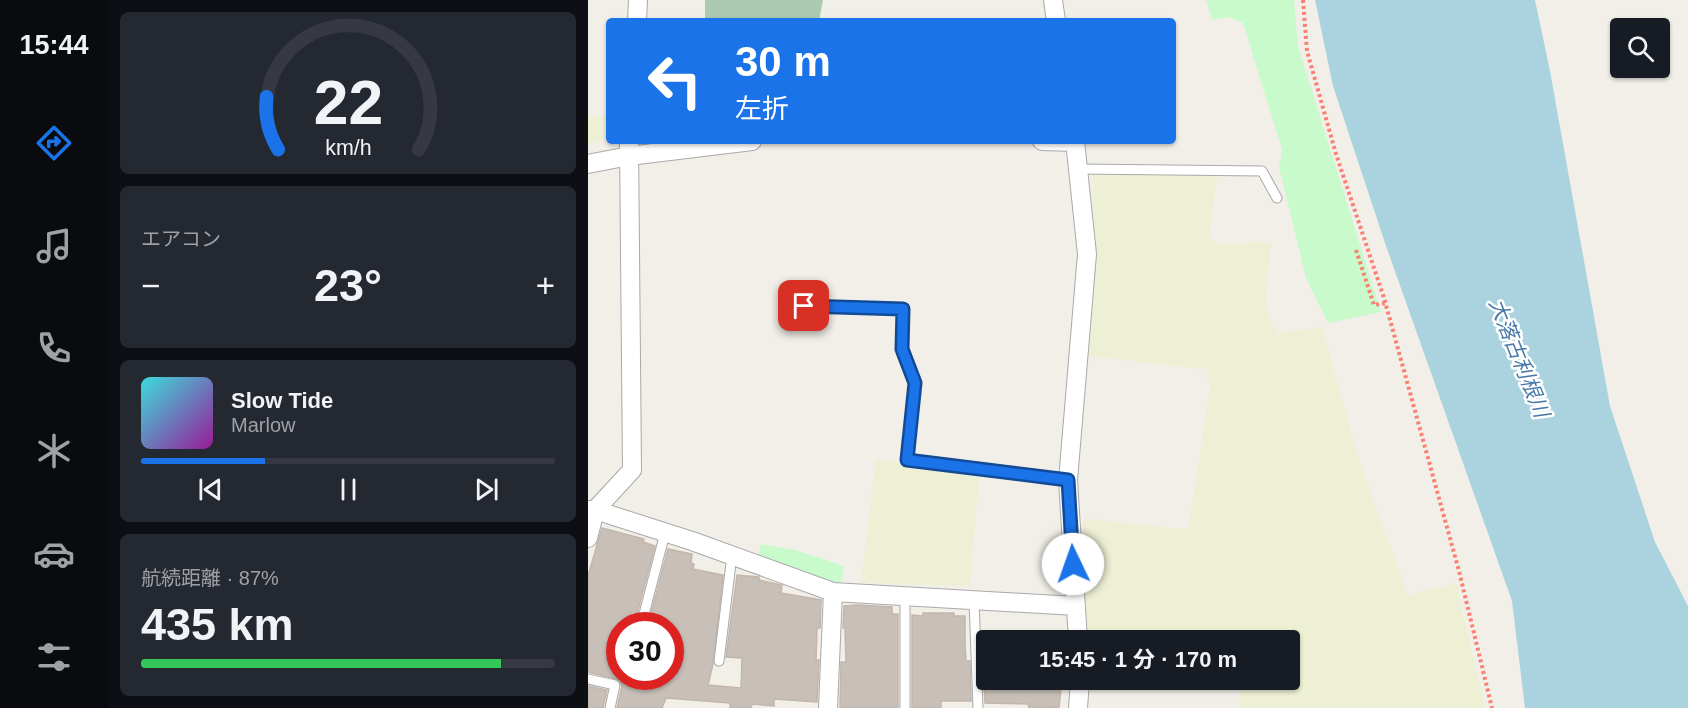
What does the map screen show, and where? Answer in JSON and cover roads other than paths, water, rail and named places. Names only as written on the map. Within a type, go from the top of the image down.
[{"type":"street","points":[[637,18],[638,0]]},
{"type":"street","points":[[1053,0],[1056,18]]},
{"type":"street","points":[[588,164],[629,149],[706,144]]},
{"type":"street","points":[[1075,144],[1087,254],[1068,480],[1077,630]]},
{"type":"street","points":[[588,538],[592,510],[632,470],[629,149]]},
{"type":"street","points":[[592,510],[732,555],[833,592],[1076,606]]},
{"type":"street","points":[[828,708],[833,592]]},
{"type":"street","points":[[1078,708],[1079,690]]},
{"type":"lane","points":[[1078,169],[1262,171],[1277,198]]},
{"type":"lane","points":[[806,318],[804,306],[903,309],[902,349],[915,383],[907,460],[1068,480]]},
{"type":"lane","points":[[645,612],[666,533]]},
{"type":"lane","points":[[719,661],[732,555]]},
{"type":"lane","points":[[905,596],[905,708]]},
{"type":"lane","points":[[974,600],[978,708]]},
{"type":"lane","points":[[588,679],[615,685],[610,708]]},
{"type":"water","name":"大落古利根川","points":[[1315,0],[1535,0],[1550,71],[1610,406],[1655,542],[1688,606],[1688,708],[1525,708],[1512,601],[1386,246],[1333,86]]}]
